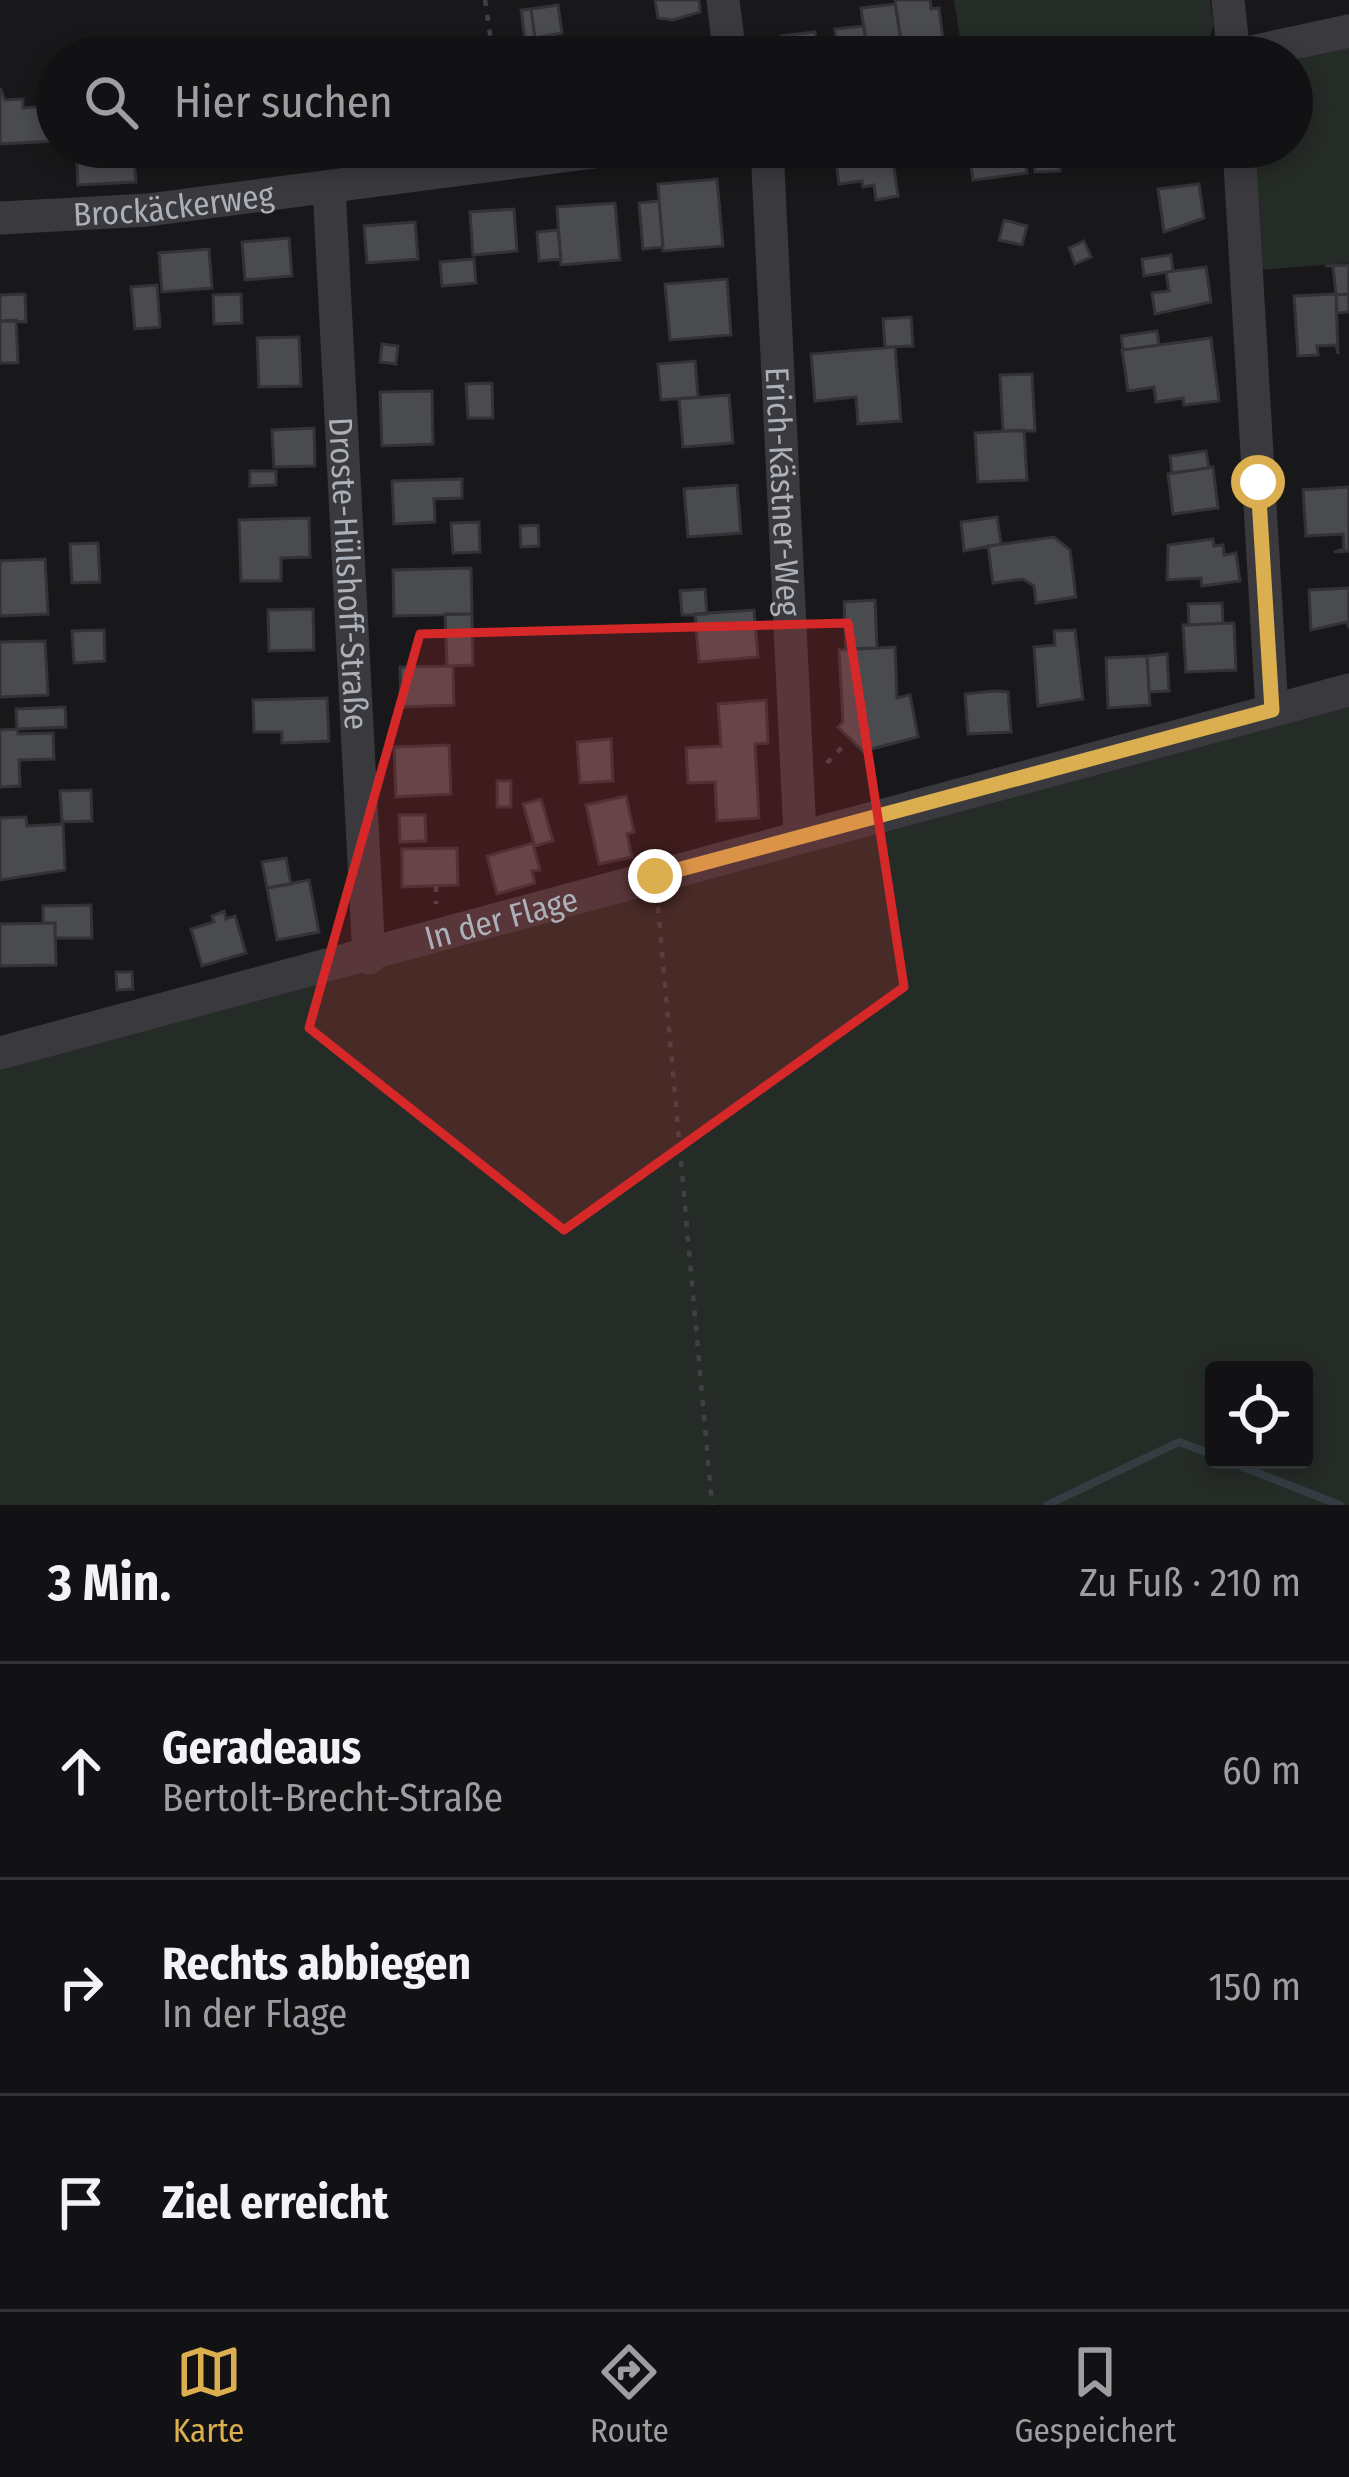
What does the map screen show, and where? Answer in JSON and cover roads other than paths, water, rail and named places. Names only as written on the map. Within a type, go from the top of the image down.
[{"type":"street","points":[[723,0],[727,36]]},
{"type":"street","points":[[1228,0],[1231,36]]},
{"type":"street","points":[[1313,39],[1349,31]]},
{"type":"street","name":"Brockäckerweg","points":[[0,218],[148,210],[473,168]]},
{"type":"street","name":"Erich-Kästner-Weg","points":[[768,168],[800,835]]},
{"type":"street","points":[[1240,168],[1272,710]]},
{"type":"street","name":"Droste-Hülshoff-Straße","points":[[329,187],[369,958]]},
{"type":"street","name":"In der Flage","points":[[0,1053],[369,958],[800,835],[1349,690]]},
{"type":"waterway","points":[[1047,1505],[1179,1442],[1205,1452]]},
{"type":"waterway","points":[[1248,1469],[1340,1505]]}]
